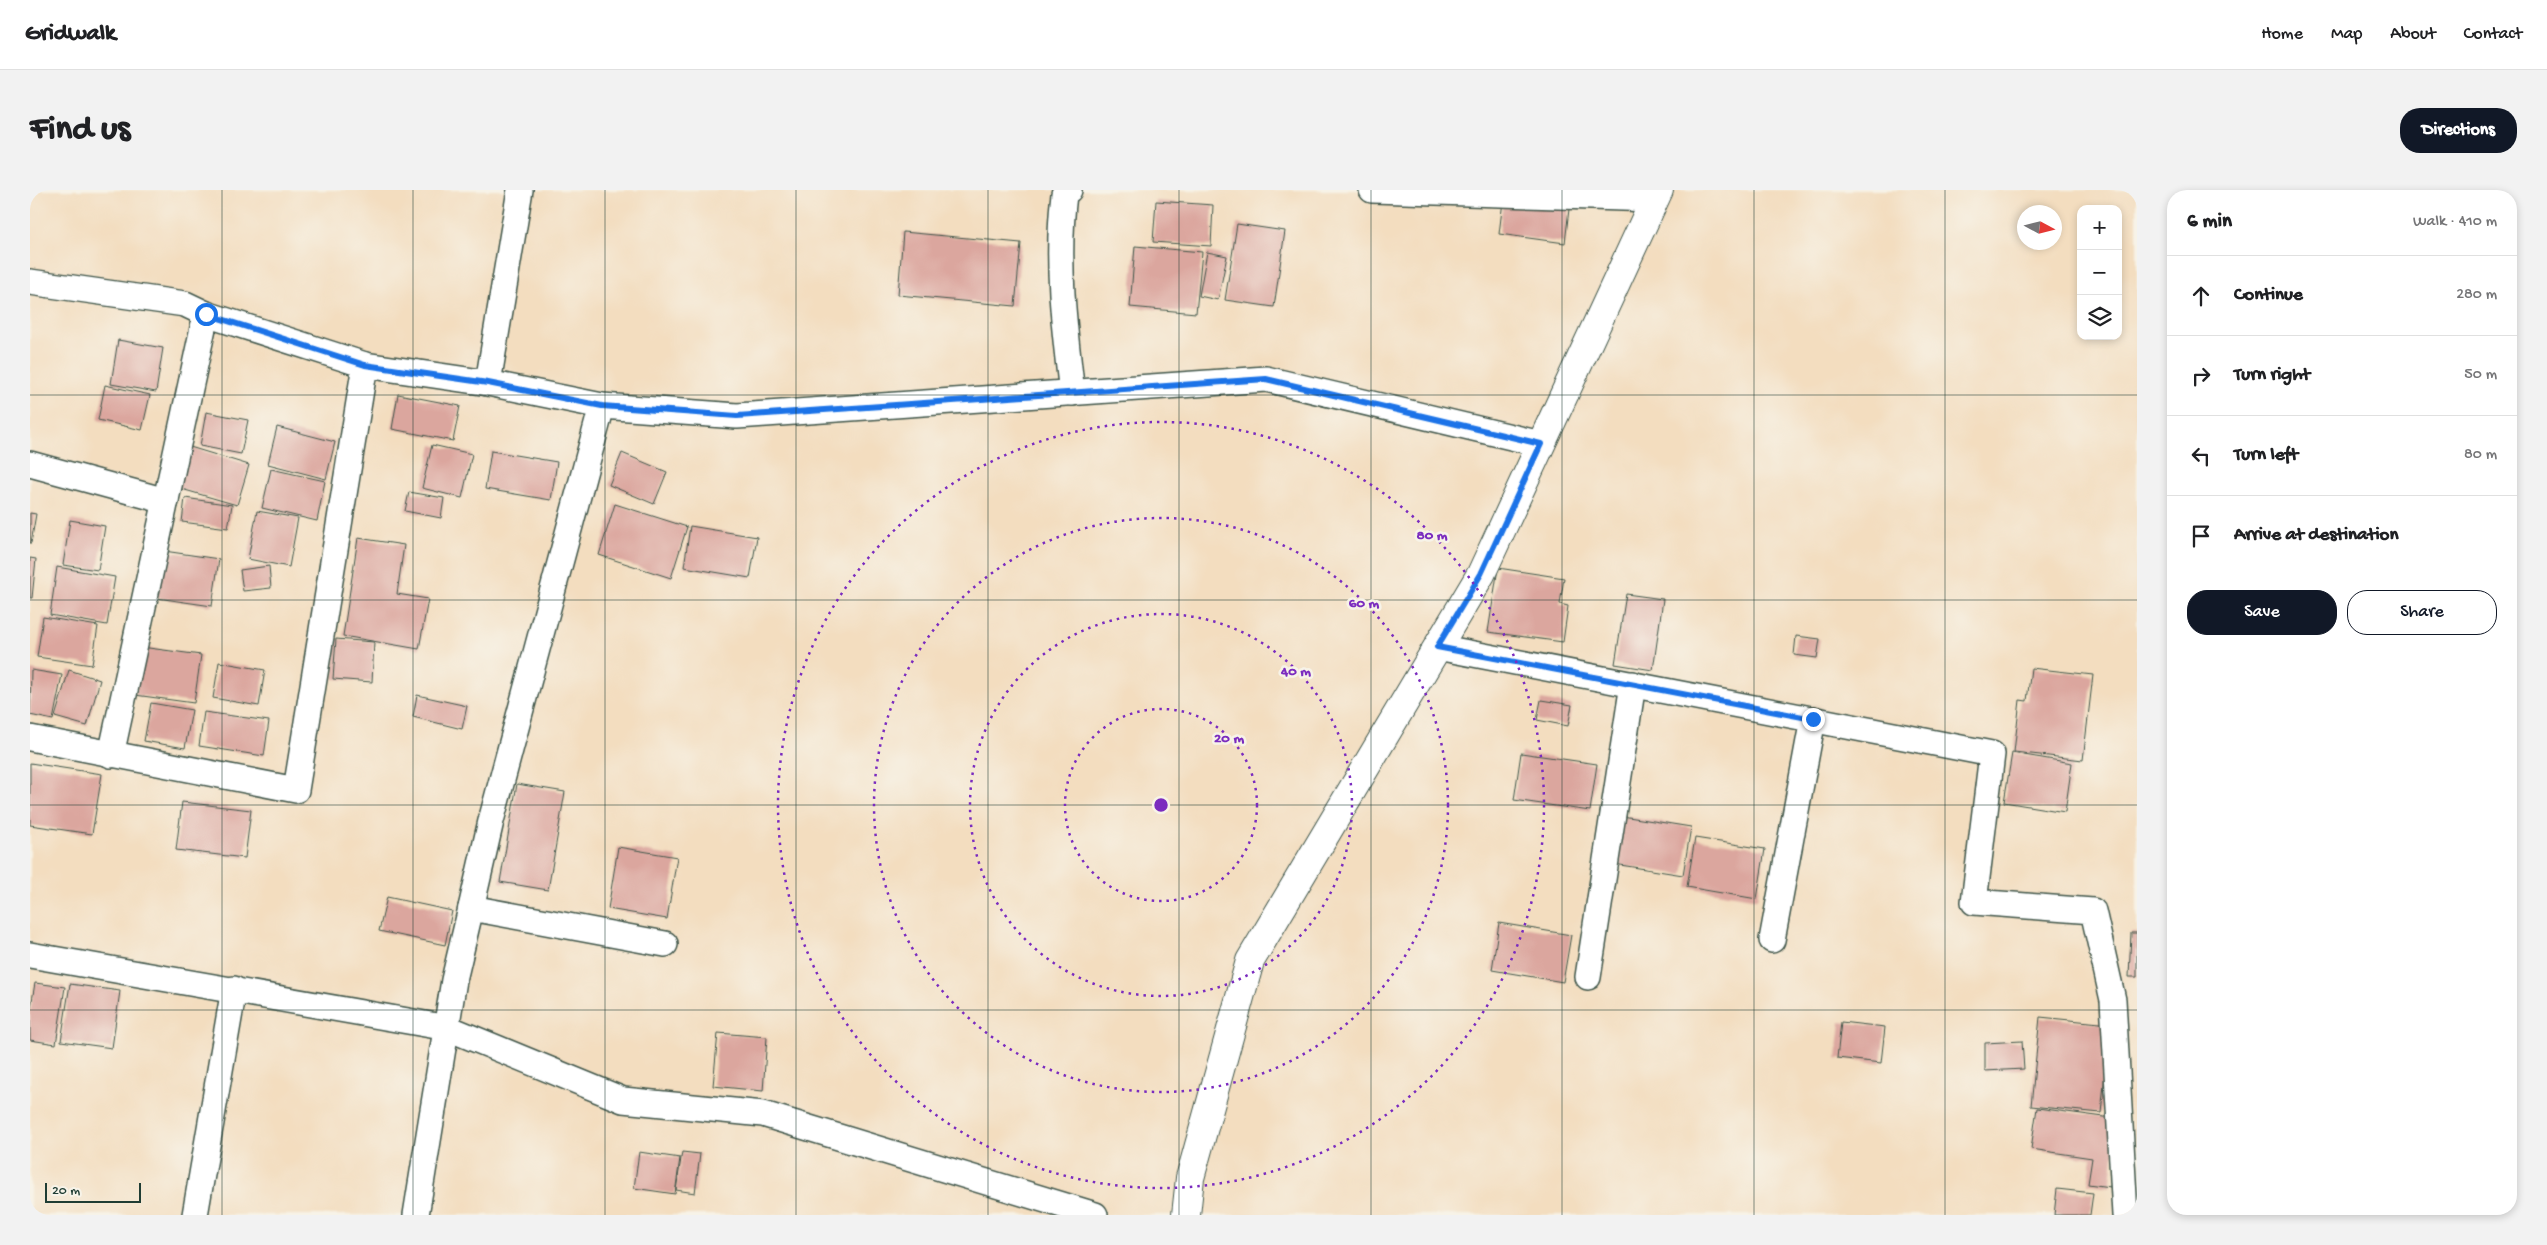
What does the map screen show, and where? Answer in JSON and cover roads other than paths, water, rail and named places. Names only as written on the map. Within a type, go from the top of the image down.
[{"type":"street","points":[[488,383],[520,190]]},
{"type":"street","points":[[1069,190],[1064,194],[1060,225],[1062,306],[1072,393]]},
{"type":"street","points":[[1186,1215],[1190,1178],[1250,961],[1481,574],[1657,194],[1372,190]]},
{"type":"street","points":[[30,283],[185,304],[206,314],[365,365],[488,383],[602,406],[737,416],[1266,379],[1541,444]]},
{"type":"street","points":[[110,755],[206,314]]},
{"type":"street","points":[[30,738],[296,790],[365,365]]},
{"type":"street","points":[[416,1215],[448,1028],[454,980],[491,821],[602,406]]},
{"type":"street","points":[[30,464],[166,501]]},
{"type":"street","points":[[1437,647],[1992,754],[1974,902],[2093,910],[2113,1000],[2125,1215]]},
{"type":"street","points":[[1588,978],[1633,684]]},
{"type":"street","points":[[1772,940],[1813,719]]},
{"type":"street","points":[[471,908],[665,944]]},
{"type":"street","points":[[30,954],[448,1028],[623,1100],[764,1114],[1095,1215]]},
{"type":"street","points":[[195,1215],[234,989]]}]
